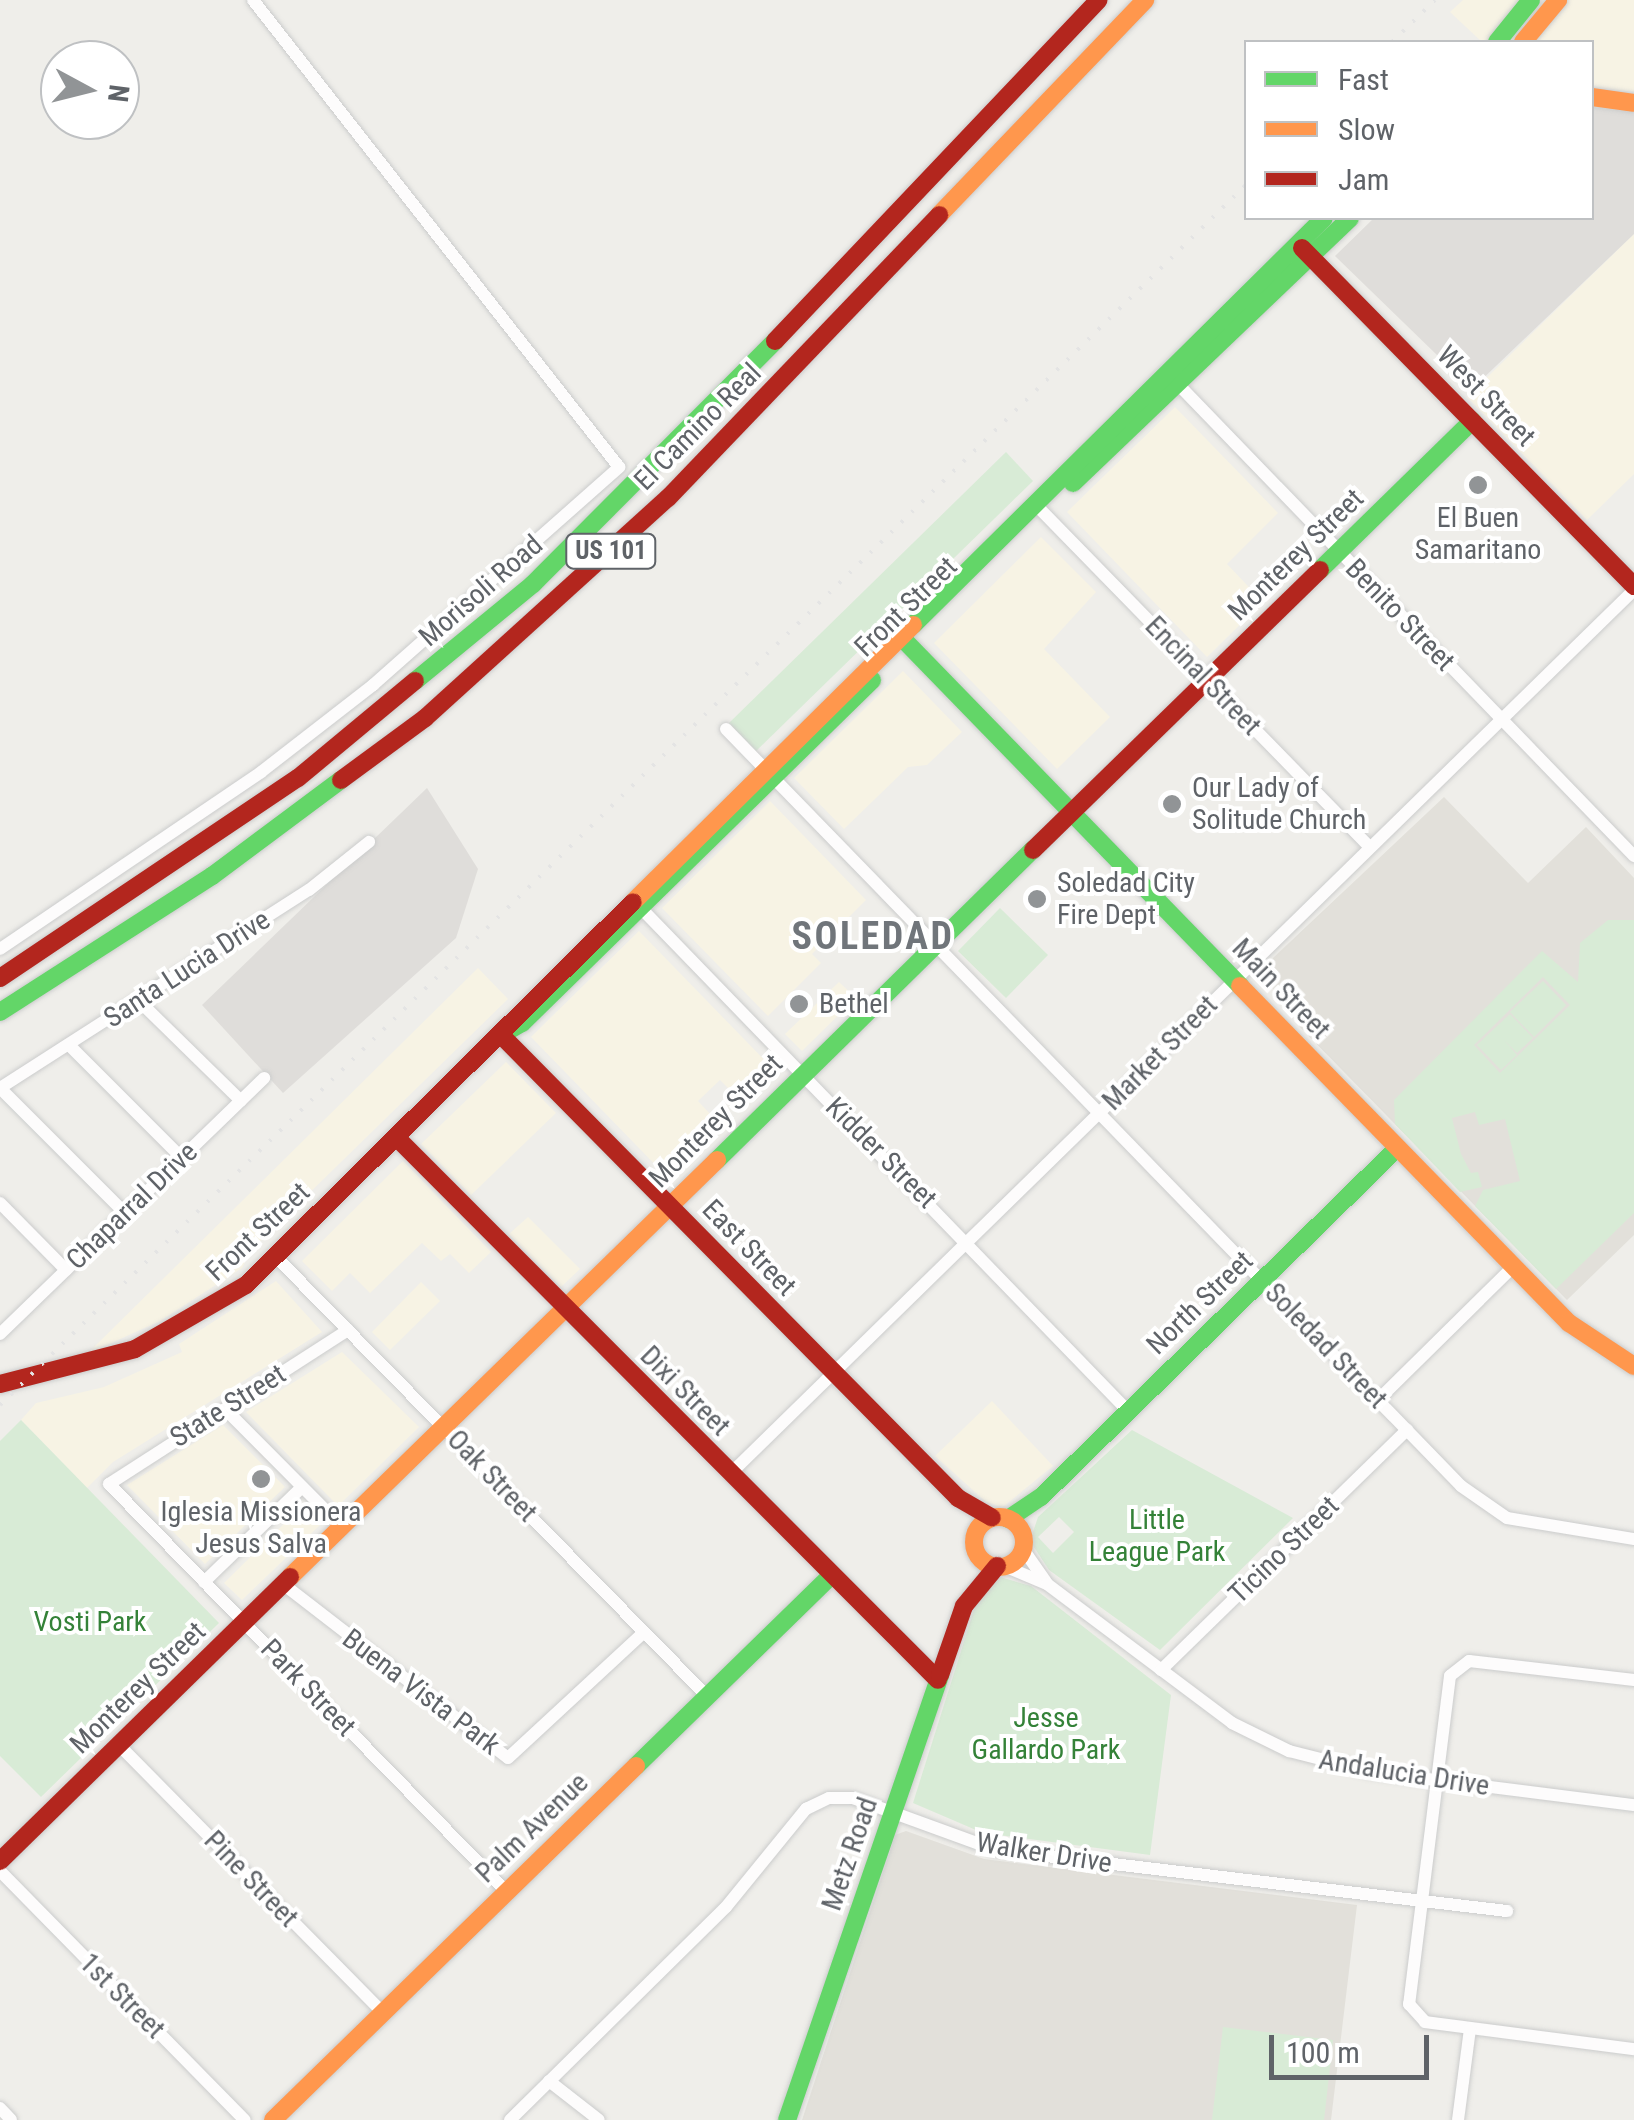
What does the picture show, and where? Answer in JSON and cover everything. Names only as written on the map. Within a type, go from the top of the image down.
[{"type":"main road","name":"El Camino Real","points":[[0,978],[228,829],[510,604],[645,478],[1099,0]]},
{"type":"main road","name":"El Camino Real","points":[[0,1012],[212,876],[425,718],[668,498],[1145,0]]},
{"type":"main road","points":[[1498,40],[1532,0]]},
{"type":"main road","points":[[1525,40],[1558,0]]},
{"type":"main road","points":[[1594,98],[1634,104]]},
{"type":"main road","name":"Front Street","points":[[1304,250],[1323,220]]},
{"type":"main road","name":"Front Street","points":[[0,1384],[88,1366],[135,1349],[219,1306],[276,1257],[501,1035],[522,1023],[635,902],[1304,250],[1347,220]]},
{"type":"main road","name":"West Street","points":[[1304,250],[1634,588]]},
{"type":"main road","name":"Monterey Street","points":[[0,1861],[1472,421]]},
{"type":"main road","name":"Main Street","points":[[904,640],[1513,1267],[1589,1342],[1634,1366]]},
{"type":"main road","name":"East Street","points":[[501,1035],[958,1498],[1011,1529]]},
{"type":"main road","name":"Dixi Street","points":[[396,1137],[938,1680]]},
{"type":"main road","name":"North Street","points":[[1011,1529],[1397,1148]]},
{"type":"main road","name":"East Street","points":[[958,1498],[975,1540]]},
{"type":"main road","points":[[1000,1566],[975,1540],[1011,1529]]},
{"type":"main road","name":"Metz Road","points":[[964,1606],[1000,1566],[1011,1529]]},
{"type":"main road","name":"Metz Road","points":[[788,2120],[964,1606],[975,1540]]},
{"type":"main road","name":"Palm Avenue","points":[[273,2120],[831,1576]]},
{"type":"street","name":"Morisoli Road","points":[[0,948],[124,870],[303,739],[619,468],[253,0]]},
{"type":"street","name":"Benito Street","points":[[1172,378],[1634,856]]},
{"type":"street","name":"Encinal Street","points":[[1039,508],[1370,847]]},
{"type":"street","name":"Market Street","points":[[730,1474],[1634,588]]},
{"type":"street","name":"Soledad Street","points":[[726,729],[1461,1486],[1507,1518],[1634,1539]]},
{"type":"street","name":"Santa Lucia Drive","points":[[0,1088],[69,1046],[370,842]]},
{"type":"street","name":"Kidder Street","points":[[635,902],[968,1240],[1128,1411]]},
{"type":"street","points":[[138,1000],[241,1101]]},
{"type":"street","points":[[69,1046],[182,1158]]},
{"type":"street","name":"Chaparral Drive","points":[[3,1324],[66,1270],[264,1078]]},
{"type":"street","points":[[0,1088],[125,1213]]},
{"type":"street","points":[[0,1204],[66,1270]]},
{"type":"street","name":"Oak Street","points":[[276,1257],[707,1696]]},
{"type":"street","points":[[1379,1399],[1513,1267]]},
{"type":"street","name":"State Street","points":[[110,1484],[348,1330]]},
{"type":"street","points":[[225,1409],[341,1526]]},
{"type":"street","name":"Ticino Street","points":[[1161,1670],[1407,1430]]},
{"type":"street","name":"Park Street","points":[[110,1484],[506,1891]]},
{"type":"street","points":[[204,1582],[302,1487]]},
{"type":"street","name":"Andalucia Drive","points":[[1011,1529],[1046,1584]]},
{"type":"street","name":"Andalucia Drive","points":[[1000,1566],[1046,1584],[1232,1722],[1289,1751],[1346,1768],[1634,1805]]},
{"type":"street","name":"Buena Vista Park","points":[[282,1584],[508,1758],[644,1632]]},
{"type":"street","points":[[1634,1680],[1469,1660],[1450,1676],[1409,2004],[1425,2022],[1634,2048]]},
{"type":"street","name":"Pine Street","points":[[120,1745],[382,2013]]},
{"type":"street","name":"Walker Drive","points":[[510,2120],[739,1894],[806,1809],[844,1797],[996,1850],[1506,1912]]},
{"type":"street","name":"1st Street","points":[[0,1871],[245,2120]]},
{"type":"street","points":[[1458,2120],[1470,2029]]},
{"type":"street","points":[[549,2081],[599,2120]]},
{"type":"street","points":[[0,2108],[11,2120]]},
{"type":"shaded area","points":[[1463,0],[1634,0],[1634,92],[1594,87],[1594,40],[1480,40],[1450,12]]},
{"type":"shaded area","points":[[1594,107],[1634,112],[1634,234],[1472,389],[1335,256],[1372,220],[1594,220]]},
{"type":"shaded area","points":[[1634,234],[1634,474],[1587,520],[1467,397]]},
{"type":"shaded area","points":[[1175,407],[1278,513],[1227,564],[1263,602],[1207,657],[1067,512]]},
{"type":"shaded area","points":[[1041,537],[1096,592],[1044,649],[1110,717],[1057,769],[934,643]]},
{"type":"shaded area","points":[[903,671],[962,732],[927,765],[908,767],[844,829],[794,778]]},
{"type":"shaded area","points":[[427,788],[478,869],[456,938],[283,1093],[202,1005]]},
{"type":"shaded area","points":[[1444,797],[1528,883],[1586,827],[1634,878],[1634,1235],[1567,1300],[1296,1023],[1289,1005],[1257,973]]},
{"type":"shaded area","points":[[770,801],[866,900],[812,954],[821,963],[768,1016],[662,908]]},
{"type":"shaded area","points":[[639,931],[778,1074],[746,1106],[720,1080],[698,1101],[723,1128],[670,1180],[531,1037]]},
{"type":"shaded area","points":[[478,968],[508,999],[251,1250],[242,1268],[160,1321],[87,1354]]},
{"type":"shaded area","points":[[839,982],[856,998],[802,1051],[785,1034]]},
{"type":"shaded area","points":[[506,1062],[556,1113],[471,1195],[421,1144]]},
{"type":"shaded area","points":[[403,1161],[491,1252],[469,1273],[450,1254],[441,1261],[422,1243],[370,1293],[350,1273],[332,1291],[302,1261]]},
{"type":"shaded area","points":[[528,1217],[580,1269],[561,1287],[509,1234]]},
{"type":"shaded area","points":[[276,1281],[322,1332],[113,1462],[87,1488],[21,1420],[36,1403],[104,1387],[182,1352],[179,1344]]},
{"type":"shaded area","points":[[421,1282],[440,1301],[390,1350],[372,1332]]},
{"type":"shaded area","points":[[342,1352],[419,1427],[338,1506],[246,1412]]},
{"type":"shaded area","points":[[992,1401],[1053,1466],[1003,1507],[986,1502],[935,1456]]},
{"type":"shaded area","points":[[223,1425],[285,1487],[205,1564],[127,1485]]},
{"type":"shaded area","points":[[303,1505],[322,1523],[242,1600],[224,1583]]},
{"type":"shaded area","points":[[906,1831],[984,1859],[1357,1905],[1331,2120],[802,2120],[895,1835]]},
{"type":"green space","points":[[1006,452],[1033,481],[756,751],[729,723]]},
{"type":"green space","points":[[1000,908],[1048,955],[1006,998],[958,951]]},
{"type":"green space","points":[[1608,920],[1634,920],[1634,1213],[1556,1289],[1475,1206],[1483,1190],[1520,1181],[1505,1119],[1479,1125],[1475,1112],[1452,1118],[1461,1154],[1471,1173],[1478,1172],[1482,1187],[1460,1192],[1395,1124],[1394,1100],[1542,951],[1578,982],[1580,943]],"holes":[[[1543,977],[1570,1005],[1500,1073],[1474,1045]]]},
{"type":"green space","points":[[1543,981],[1566,1005],[1534,1037],[1510,1012]]},
{"type":"green space","points":[[1510,1014],[1533,1038],[1517,1053],[1504,1040],[1517,1055],[1501,1070],[1477,1045]]},
{"type":"green space","name":"Vosti Park","points":[[21,1420],[219,1623],[41,1797],[0,1756],[0,1441]]},
{"type":"green space","name":"Little League Park","points":[[1132,1430],[1293,1518],[1160,1650],[1049,1570],[1030,1541],[1038,1517]],"holes":[[[1059,1517],[1074,1532],[1053,1553],[1038,1537]]]},
{"type":"green space","name":"Jesse Gallardo Park","points":[[1000,1577],[1031,1586],[1171,1695],[1150,1855],[983,1833],[913,1803],[979,1594]]},
{"type":"green space","points":[[1223,2027],[1333,2040],[1324,2120],[1212,2120]]},
{"type":"railway","points":[[1394,40],[1435,0]]},
{"type":"railway","points":[[0,1405],[1244,187]]},
{"type":"traffic: fast","points":[[1499,40],[1531,0]]},
{"type":"traffic: fast","points":[[913,625],[1322,220]]},
{"type":"traffic: fast","points":[[1073,483],[1348,220]]},
{"type":"traffic: fast","points":[[415,681],[533,584],[775,341]]},
{"type":"traffic: fast","points":[[1320,570],[1472,421]]},
{"type":"traffic: fast","points":[[900,636],[1240,986]]},
{"type":"traffic: fast","points":[[501,1035],[522,1023],[872,680]]},
{"type":"traffic: fast","points":[[0,1012],[212,876],[341,780]]},
{"type":"traffic: fast","points":[[717,1160],[1033,850]]},
{"type":"traffic: fast","points":[[1008,1519],[1041,1497],[1397,1148]]},
{"type":"traffic: fast","points":[[636,1766],[831,1576]]},
{"type":"traffic: fast","points":[[787,2120],[940,1675]]},
{"type":"traffic: slow","points":[[939,215],[1145,0]]},
{"type":"traffic: slow","points":[[1525,40],[1558,0]]},
{"type":"traffic: slow","points":[[1594,97],[1634,103]]},
{"type":"traffic: slow","points":[[633,902],[913,625]]},
{"type":"traffic: slow","points":[[1240,986],[1569,1323],[1634,1366]]},
{"type":"traffic: slow","points":[[290,1577],[717,1160]]},
{"type":"traffic: slow","points":[[999,1517],[1016,1525],[1024,1542],[1016,1559],[999,1567],[982,1559],[974,1542],[982,1525],[999,1517]]},
{"type":"traffic: slow","points":[[273,2120],[636,1766]]},
{"type":"traffic: jam","points":[[775,341],[1099,0]]},
{"type":"traffic: jam","points":[[341,780],[425,718],[668,498],[939,215]]},
{"type":"traffic: jam","points":[[1302,248],[1634,586]]},
{"type":"traffic: jam","points":[[1033,850],[1320,570]]},
{"type":"traffic: jam","points":[[0,978],[298,778],[415,681]]},
{"type":"traffic: jam","points":[[0,1384],[135,1349],[246,1285],[633,902]]},
{"type":"traffic: jam","points":[[501,1035],[958,1498],[992,1518]]},
{"type":"traffic: jam","points":[[396,1137],[938,1680]]},
{"type":"traffic: jam","points":[[940,1675],[964,1606],[997,1566]]},
{"type":"traffic: jam","points":[[0,1861],[290,1577]]},
{"type":"place","name":"El Buen Samaritano","points":[[1478,485]]},
{"type":"place","name":"Our Lady of Solitude Church","points":[[1172,804]]},
{"type":"place","name":"Soledad City Fire Dept","points":[[1037,899]]},
{"type":"place","name":"Bethel","points":[[799,1004]]},
{"type":"place","name":"Iglesia Missionera Jesus Salva","points":[[261,1479]]},
{"type":"district","name":"SOLEDAD","points":[[873,937]]}]
